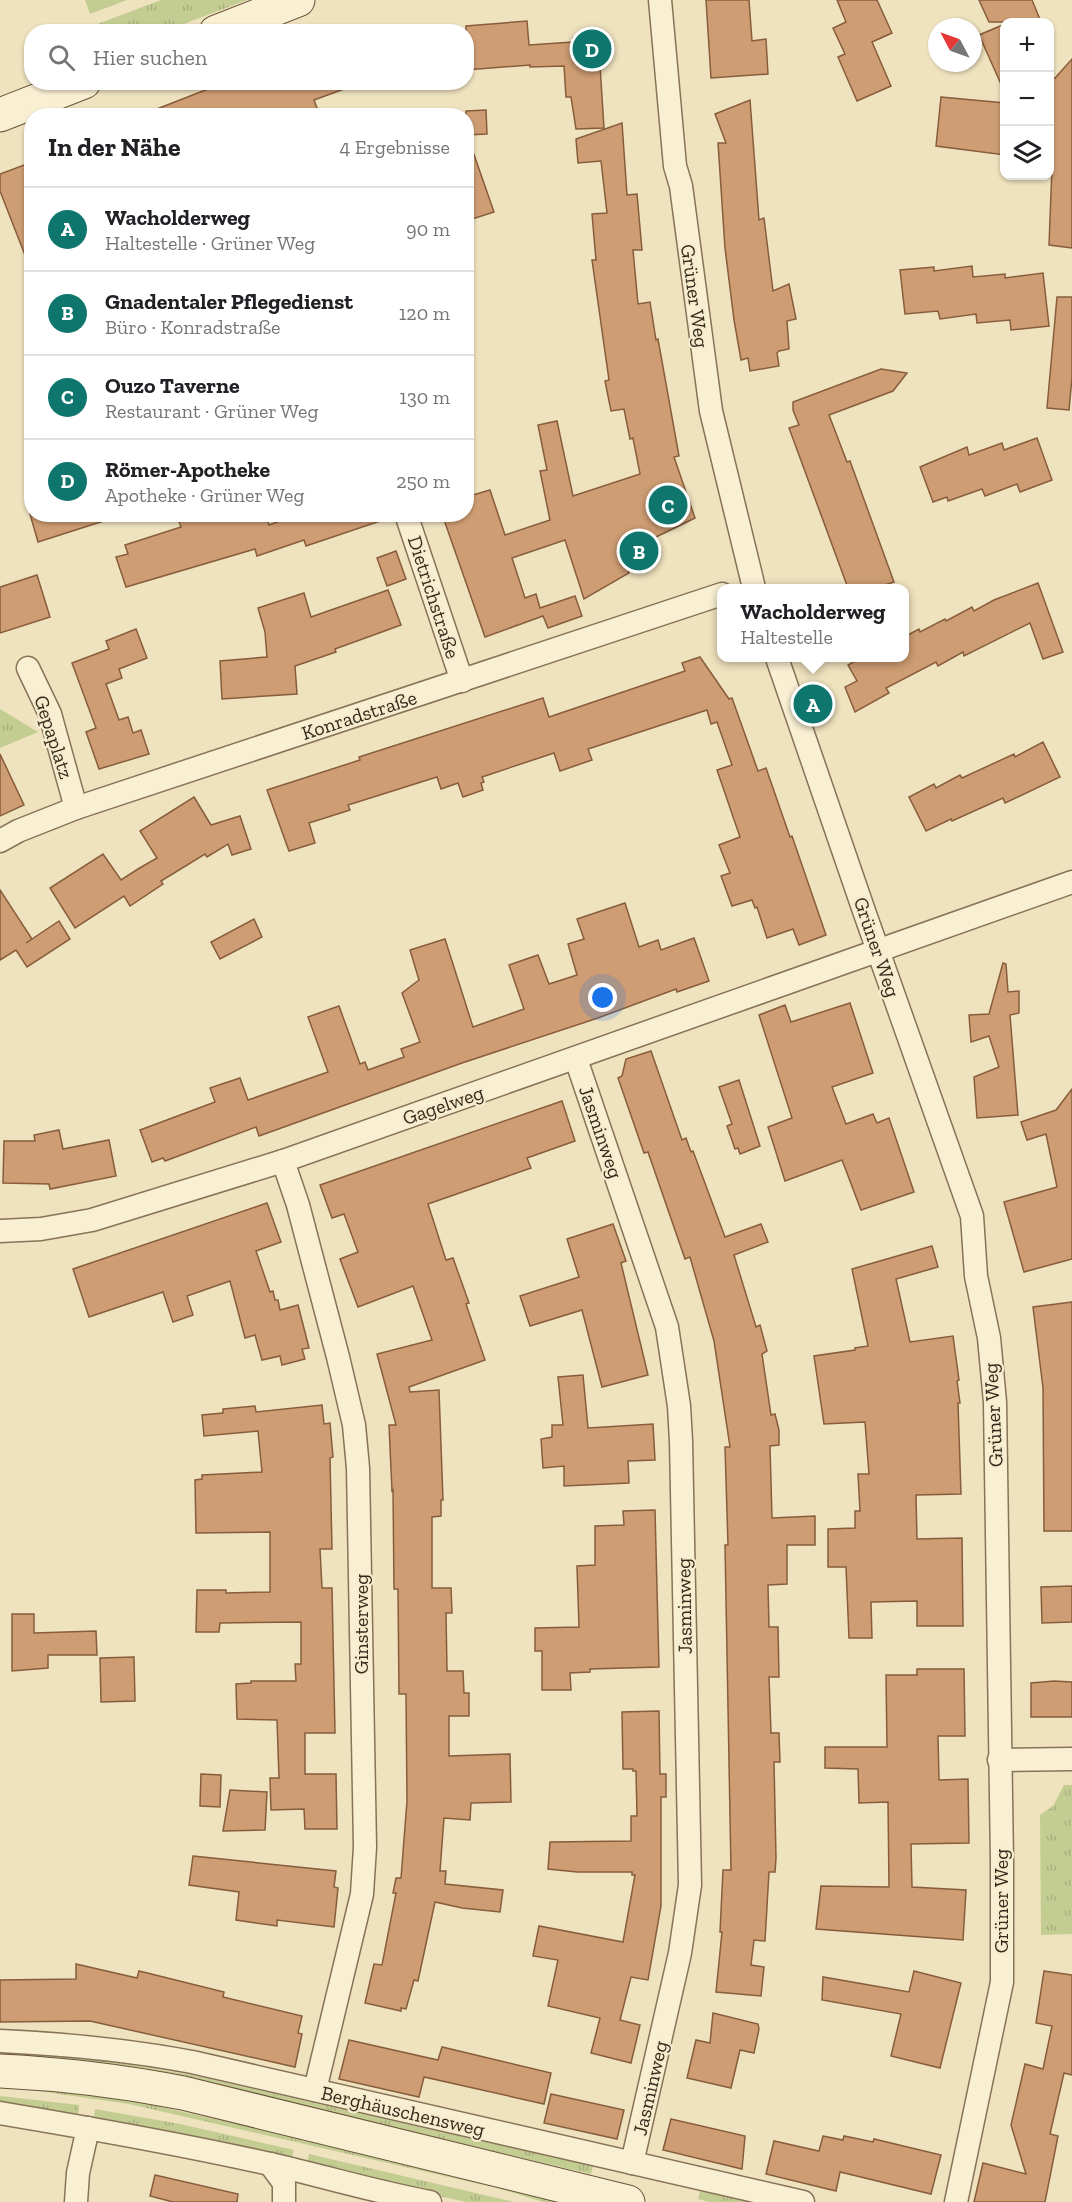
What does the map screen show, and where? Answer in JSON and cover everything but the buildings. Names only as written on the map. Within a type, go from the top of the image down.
[{"type":"main road","points":[[236,24],[298,0]]},
{"type":"main road","points":[[0,115],[64,90]]},
{"type":"main road","name":"Berghäuschensweg","points":[[0,2071],[121,2081],[183,2093],[628,2202]]},
{"type":"street","name":"Grüner Weg","points":[[660,0],[675,166],[681,186],[711,411],[747,584]]},
{"type":"street","name":"Dietrichstraße","points":[[409,522],[462,681]]},
{"type":"street","name":"Konradstraße","points":[[0,841],[18,831],[76,808],[717,596]]},
{"type":"street","name":"Grüner Weg","points":[[779,662],[972,1216],[976,1276],[989,1338],[995,1402],[1002,1982],[956,2202]]},
{"type":"street","name":"Gepaplatz","points":[[28,668],[50,714],[76,808]]},
{"type":"street","name":"Gagelweg","points":[[0,1231],[41,1229],[92,1220],[283,1161],[1072,882]]},
{"type":"street","name":"Jasminweg","points":[[576,1059],[667,1327],[678,1396],[681,1441],[690,1885],[680,1953],[632,2163]]},
{"type":"street","name":"Ginsterweg","points":[[283,1161],[298,1205],[344,1380],[354,1425],[358,1468],[365,1847],[362,1894],[315,2090]]},
{"type":"street","points":[[999,1760],[1072,1759]]},
{"type":"street","name":"Berghäuschensweg","points":[[0,2041],[55,2043],[130,2051],[192,2062],[803,2202]]},
{"type":"street","points":[[0,2113],[270,2164],[388,2194],[430,2202]]},
{"type":"street","points":[[76,2202],[78,2173],[88,2128]]},
{"type":"street","points":[[270,2164],[284,2183],[284,2202]]},
{"type":"green space","points":[[85,0],[127,0],[90,14]]},
{"type":"green space","points":[[161,0],[247,0],[184,24],[98,24]]},
{"type":"green space","points":[[0,709],[38,732],[0,748]]},
{"type":"green space","points":[[1064,1785],[1072,1785],[1072,1934],[1041,1935],[1040,1815],[1053,1806]]},
{"type":"green space","points":[[0,2052],[94,2059],[191,2075],[593,2166],[591,2174],[191,2083],[0,2057]]},
{"type":"green space","points":[[0,2085],[118,2097],[499,2184],[556,2202],[543,2202],[497,2188],[129,2104],[24,2089],[0,2088]]},
{"type":"green space","points":[[0,2096],[79,2105],[78,2117],[0,2108]]},
{"type":"green space","points":[[95,2109],[180,2124],[294,2150],[291,2161],[94,2119]]},
{"type":"green space","points":[[309,2154],[514,2202],[466,2202],[306,2166]]},
{"type":"green space","points":[[700,2191],[748,2202],[709,2202],[698,2199]]},
{"type":"place","name":"Römer-Apotheke","points":[[592,49]]},
{"type":"place","name":"Ouzo Taverne","points":[[668,505]]},
{"type":"place","name":"Gnadentaler Pflegedienst","points":[[639,551]]},
{"type":"place","name":"Wacholderweg","points":[[813,704]]}]
